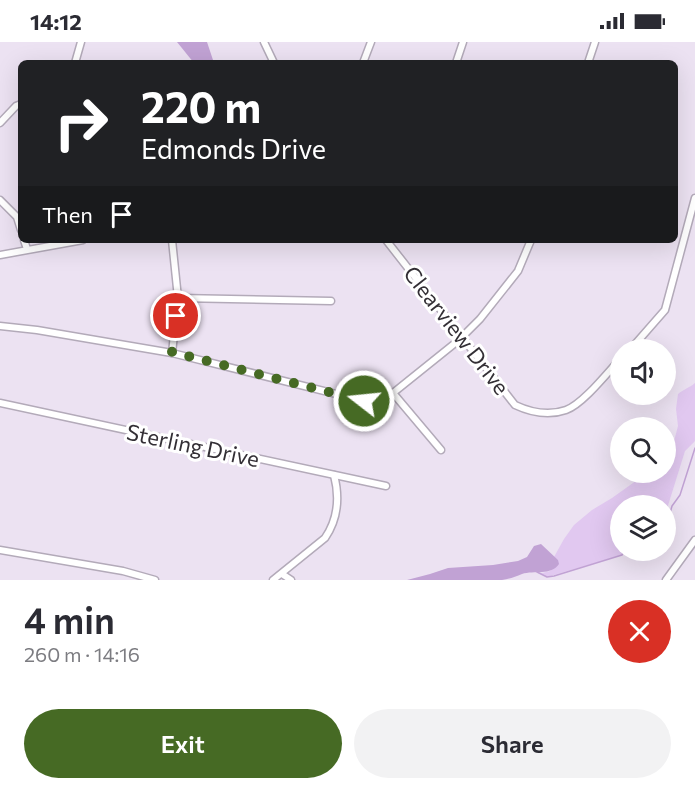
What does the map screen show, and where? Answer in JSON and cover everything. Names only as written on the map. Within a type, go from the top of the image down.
[{"type":"street","points":[[76,60],[81,42]]},
{"type":"street","points":[[264,42],[273,60]]},
{"type":"street","points":[[364,60],[371,42]]},
{"type":"street","points":[[457,60],[463,42]]},
{"type":"street","points":[[589,60],[595,42]]},
{"type":"street","points":[[0,123],[18,105]]},
{"type":"street","points":[[640,339],[665,310],[695,198]]},
{"type":"street","points":[[0,200],[18,220]]},
{"type":"street","points":[[25,243],[27,249]]},
{"type":"street","points":[[0,255],[64,243]]},
{"type":"street","points":[[172,243],[178,298],[172,352]]},
{"type":"street","name":"Clearview Drive","points":[[388,243],[515,405],[538,412],[561,411],[575,405],[610,369]]},
{"type":"street","points":[[0,326],[172,352],[364,401],[378,401],[393,393],[461,338],[480,319],[518,271],[530,243]]},
{"type":"street","points":[[178,298],[331,301]]},
{"type":"street","points":[[393,393],[441,450]]},
{"type":"street","name":"Sterling Drive","points":[[0,404],[386,486]]},
{"type":"street","points":[[273,580],[325,538],[330,531],[338,501],[334,475]]},
{"type":"street","points":[[666,580],[695,540]]},
{"type":"street","points":[[0,550],[155,580]]},
{"type":"street","points":[[282,574],[291,580]]},
{"type":"shaded area","points":[[177,42],[207,42],[213,60],[192,60]]},
{"type":"shaded area","points":[[695,383],[695,441],[685,451],[676,480],[678,426],[676,409],[678,394]]},
{"type":"shaded area","points":[[633,483],[675,483],[671,495],[616,495]]},
{"type":"shaded area","points":[[610,499],[610,559],[547,577],[537,572],[550,571],[558,560],[554,557],[564,539],[574,525]]},
{"type":"shaded area","points":[[541,544],[558,560],[559,564],[556,568],[502,580],[407,580],[448,568],[518,561],[527,557],[534,546]]},
{"type":"waterway","points":[[676,500],[680,495],[695,448]]},
{"type":"waterway","points":[[537,572],[547,577],[554,576],[610,559]]},
{"type":"route","points":[[176,316],[172,352],[364,401]]}]
